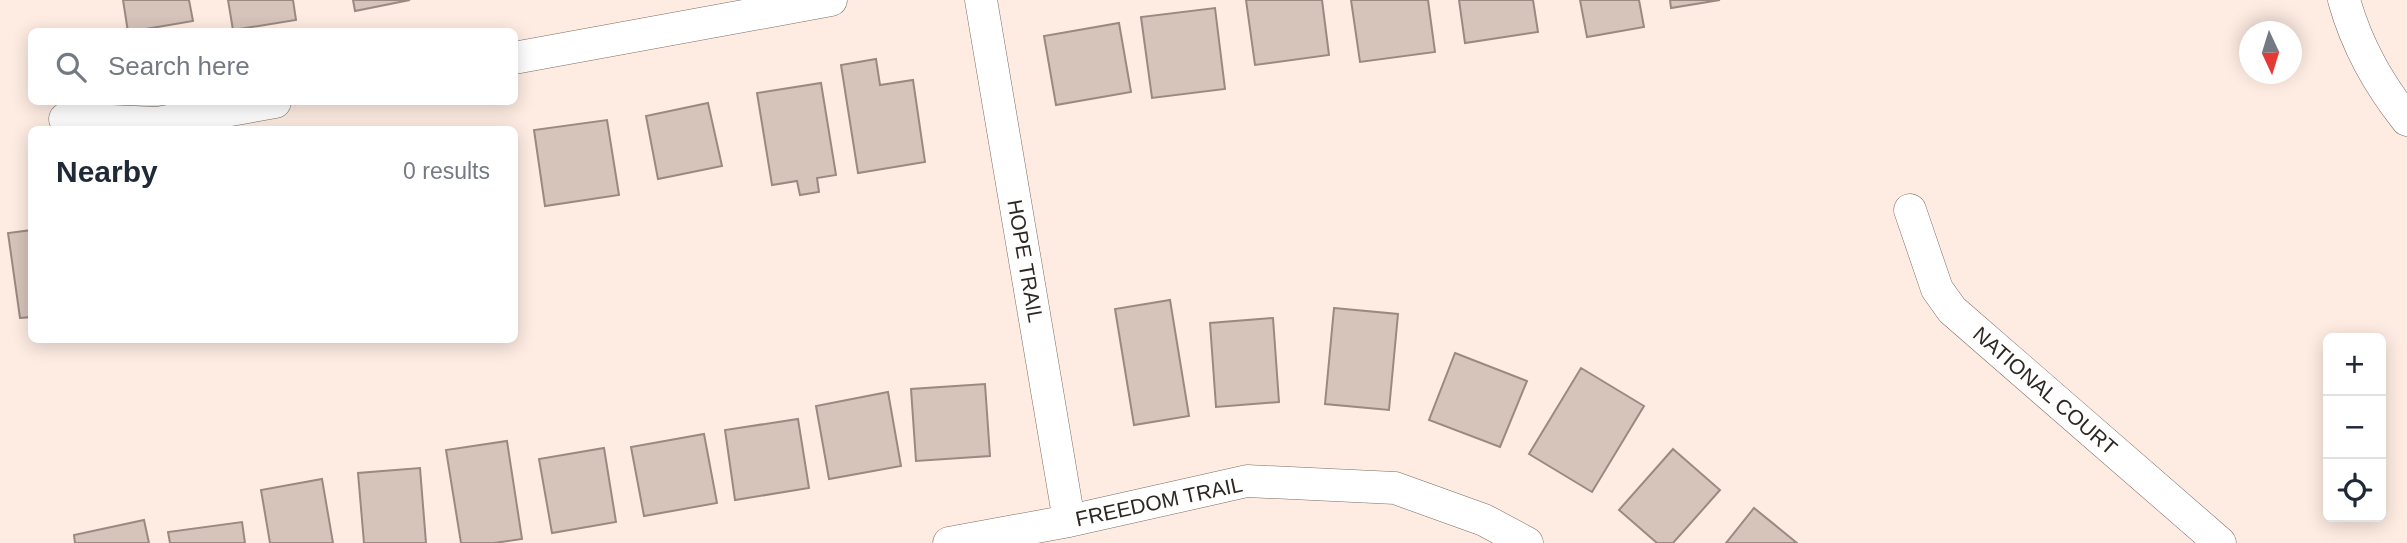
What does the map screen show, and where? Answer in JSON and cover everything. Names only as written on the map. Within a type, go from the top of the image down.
[{"type":"street","points":[[518,57],[831,0]]},
{"type":"street","name":"HOPE TRAIL","points":[[981,0],[1069,521]]},
{"type":"street","points":[[2344,0],[2362,51],[2382,88],[2407,120]]},
{"type":"street","points":[[65,119],[157,123],[258,105]]},
{"type":"street","name":"NATIONAL COURT","points":[[1910,210],[1937,289],[1952,310],[2220,543]]},
{"type":"street","name":"FREEDOM TRAIL","points":[[950,543],[1069,521],[1247,481],[1395,488],[1484,520],[1527,543]]},
{"type":"building","points":[[123,0],[189,0],[193,21],[152,28],[127,28]]},
{"type":"building","points":[[228,0],[293,0],[296,20],[233,28]]},
{"type":"building","points":[[353,0],[410,0],[355,11]]},
{"type":"building","points":[[1246,0],[1322,0],[1329,55],[1255,65]]},
{"type":"building","points":[[1351,0],[1428,0],[1435,52],[1360,62]]},
{"type":"building","points":[[1459,0],[1533,0],[1538,32],[1465,43]]},
{"type":"building","points":[[1580,0],[1639,0],[1644,27],[1587,37]]},
{"type":"building","points":[[1670,0],[1720,0],[1671,8]]},
{"type":"building","points":[[1215,8],[1225,89],[1152,98],[1141,17]]},
{"type":"building","points":[[1119,23],[1131,92],[1056,105],[1044,36]]},
{"type":"building","points":[[876,59],[880,85],[913,80],[925,162],[858,173],[841,65]]},
{"type":"building","points":[[821,83],[836,175],[817,178],[819,192],[800,195],[797,181],[772,185],[757,93]]},
{"type":"building","points":[[708,103],[722,166],[658,179],[646,116]]},
{"type":"building","points":[[607,120],[619,195],[545,206],[534,130]]},
{"type":"building","points":[[28,230],[28,317],[20,318],[8,233]]},
{"type":"building","points":[[1170,300],[1189,416],[1134,425],[1115,309]]},
{"type":"building","points":[[1334,308],[1398,314],[1389,410],[1325,404]]},
{"type":"building","points":[[1273,318],[1279,402],[1216,407],[1210,323]]},
{"type":"building","points":[[1455,353],[1527,381],[1500,447],[1429,420]]},
{"type":"building","points":[[1581,368],[1644,406],[1592,492],[1529,454]]},
{"type":"building","points":[[985,384],[990,456],[916,461],[911,389]]},
{"type":"building","points":[[888,392],[901,466],[829,479],[816,406]]},
{"type":"building","points":[[798,419],[809,488],[735,500],[725,430]]},
{"type":"building","points":[[704,434],[717,503],[644,516],[631,447]]},
{"type":"building","points":[[507,441],[522,539],[494,543],[461,543],[446,450]]},
{"type":"building","points":[[604,448],[616,522],[552,533],[539,459]]},
{"type":"building","points":[[1673,449],[1720,490],[1673,543],[1657,543],[1619,510]]},
{"type":"building","points":[[420,468],[426,543],[364,543],[358,473]]},
{"type":"building","points":[[322,479],[333,543],[270,543],[261,490]]},
{"type":"building","points":[[1754,508],[1797,543],[1726,543]]},
{"type":"building","points":[[144,520],[149,543],[75,543],[74,535]]},
{"type":"building","points":[[242,522],[245,543],[170,543],[168,532]]}]
